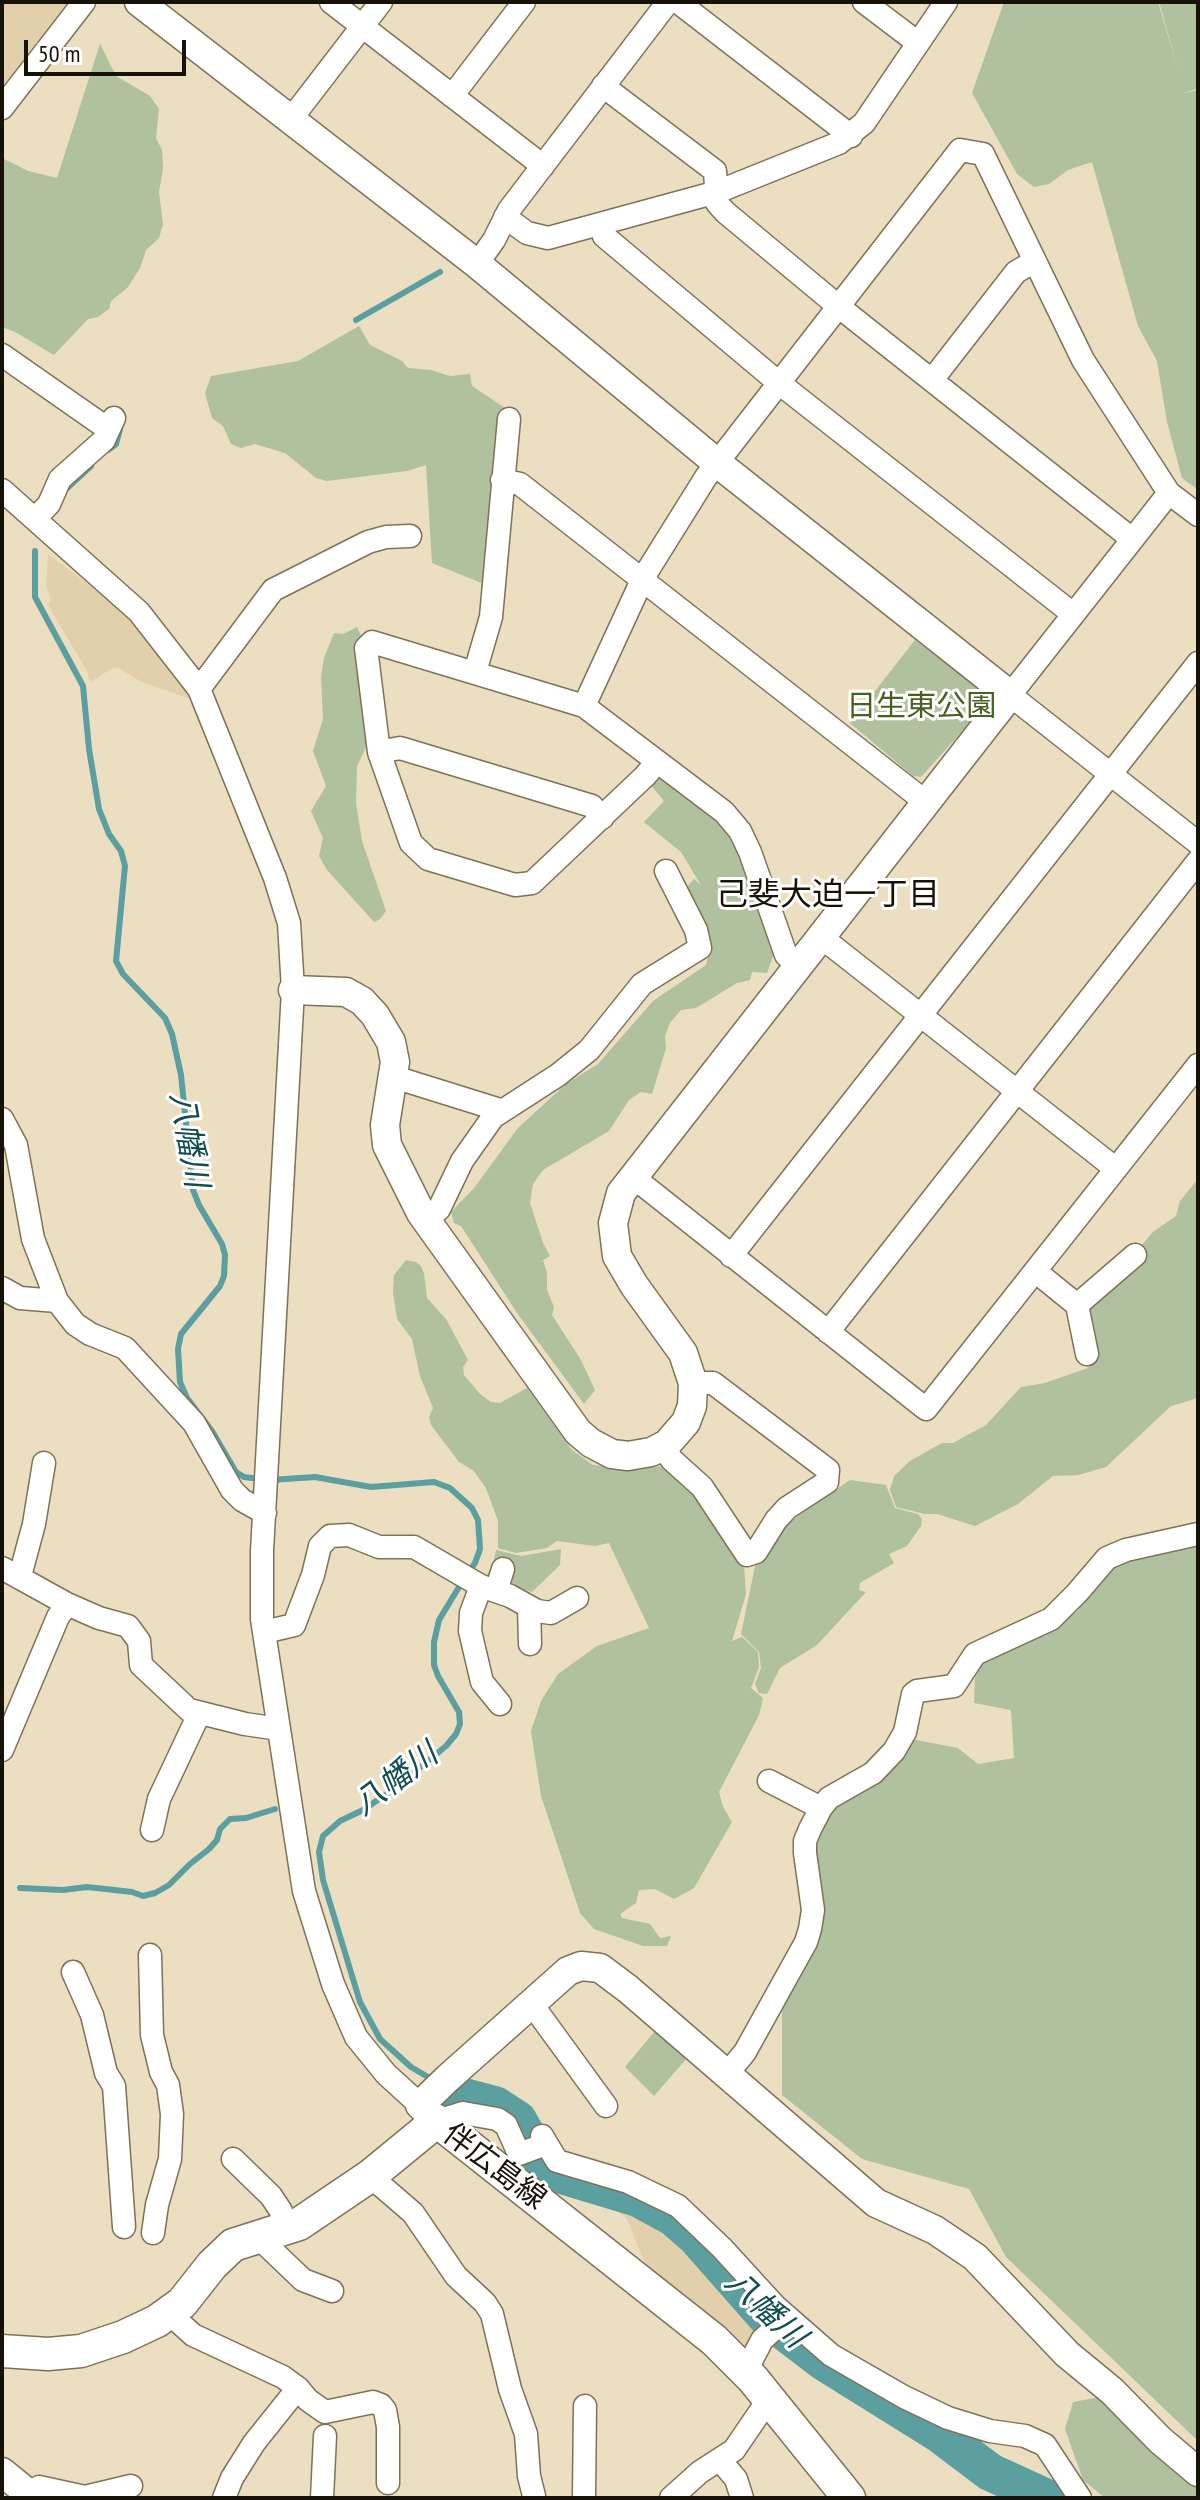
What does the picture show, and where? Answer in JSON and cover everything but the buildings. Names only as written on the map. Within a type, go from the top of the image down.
[{"type":"main road","name":"伴広島線","points":[[2,2351],[48,2354],[81,2351],[133,2332],[170,2314],[224,2252],[299,2224],[370,2176],[434,2099],[746,2371],[849,2498]]},
{"type":"street","points":[[2,108],[84,2]]},
{"type":"street","points":[[139,2],[477,264],[716,462],[1198,843]]},
{"type":"street","points":[[331,2],[543,166]]},
{"type":"street","points":[[291,119],[381,2]]},
{"type":"street","points":[[452,96],[524,2]]},
{"type":"street","points":[[477,264],[505,217],[668,2]]},
{"type":"street","points":[[678,2],[851,136]]},
{"type":"street","points":[[864,2],[918,43]]},
{"type":"street","points":[[505,217],[527,233],[540,237],[600,224],[717,192],[839,143],[864,123],[946,2]]},
{"type":"street","points":[[603,86],[715,171],[717,203],[725,212],[838,306],[1132,539]]},
{"type":"street","points":[[584,706],[643,578],[716,462],[960,150],[983,154],[1083,360],[1169,493],[1198,515]]},
{"type":"street","points":[[600,224],[604,236],[779,383],[1073,614]]},
{"type":"street","points":[[932,380],[1016,272],[1035,261]]},
{"type":"street","points":[[2,355],[111,424],[104,440],[60,479],[49,504],[35,519]]},
{"type":"street","points":[[475,672],[491,617],[509,419]]},
{"type":"street","points":[[502,480],[520,484],[927,803]]},
{"type":"street","points":[[2,490],[139,612],[199,689],[285,908],[291,937],[293,990],[261,1593],[264,1632],[304,1891],[333,1984],[356,2037],[386,2074],[463,2113],[497,2119],[506,2125],[519,2154],[539,2144],[557,2161],[628,2182],[678,2206],[780,2323],[904,2397],[969,2426],[1037,2440],[1053,2455],[1080,2498]]},
{"type":"street","points":[[293,990],[346,992],[362,1001],[375,1015],[391,1042],[395,1062],[385,1125],[387,1145],[397,1169],[426,1220],[584,1438],[605,1451],[628,1456],[651,1452],[662,1446],[686,1422],[692,1406],[693,1383],[683,1353],[621,1264],[615,1248],[613,1223],[617,1205],[633,1177],[1169,493]]},
{"type":"street","points":[[199,689],[273,590],[368,542],[386,537],[410,536]]},
{"type":"street","points":[[657,762],[532,883],[515,885],[428,859],[411,843],[379,752],[366,648],[372,642],[584,706],[724,812],[740,831],[786,955],[798,965]]},
{"type":"street","points":[[731,1256],[1198,663]]},
{"type":"street","points":[[379,752],[400,748],[592,806],[602,818]]},
{"type":"street","points":[[828,1332],[1198,861]]},
{"type":"street","points":[[426,1220],[439,1209],[462,1161],[500,1110],[558,1075],[589,1050],[635,990],[700,948],[686,907],[666,871]]},
{"type":"street","points":[[821,937],[1116,1169]]},
{"type":"street","points":[[633,1177],[926,1409],[1198,1065]]},
{"type":"street","points":[[394,1077],[500,1110]]},
{"type":"street","points":[[2,1119],[16,1145],[33,1239],[57,1301],[83,1329],[125,1348],[194,1423],[232,1490],[242,1500],[265,1513]]},
{"type":"street","points":[[1077,1305],[1135,1255]]},
{"type":"street","points":[[1035,1271],[1077,1305],[1087,1354]]},
{"type":"street","points":[[2,1288],[20,1298],[57,1301]]},
{"type":"street","points":[[662,1446],[672,1460],[702,1487],[747,1555],[756,1552],[787,1508],[827,1482],[828,1470],[713,1383],[693,1383]]},
{"type":"street","points":[[44,1463],[34,1524],[11,1572],[67,1604],[128,1626],[139,1641],[141,1665],[180,1703],[199,1714],[279,1729]]},
{"type":"street","points":[[727,2074],[745,2052],[806,1942],[813,1910],[805,1841],[821,1808],[829,1798],[873,1773],[894,1751],[905,1732],[912,1698],[917,1691],[954,1686],[975,1654],[1051,1619],[1107,1558],[1126,1550],[1198,1534]]},
{"type":"street","points":[[264,1632],[294,1625],[313,1575],[320,1546],[330,1536],[349,1535],[379,1547],[414,1547],[477,1583],[537,1611],[551,1613],[577,1598]]},
{"type":"street","points":[[477,1583],[503,1569]]},
{"type":"street","points":[[477,1583],[470,1631],[482,1682],[500,1704]]},
{"type":"street","points":[[2,1750],[58,1617],[67,1604]]},
{"type":"street","points":[[529,1607],[530,1644]]},
{"type":"street","points":[[152,1830],[159,1799],[199,1714]]},
{"type":"street","points":[[769,1781],[821,1808]]},
{"type":"street","points":[[150,1955],[152,2035],[161,2072],[168,2085],[172,2114],[170,2159],[153,2233]]},
{"type":"street","points":[[434,2099],[531,2003],[568,1971],[581,1966],[600,1968],[876,2203],[935,2230],[975,2257],[1067,2354],[1112,2391],[1160,2440],[1198,2472]]},
{"type":"street","points":[[73,1972],[92,2015],[106,2073],[114,2086],[124,2227]]},
{"type":"street","points":[[531,2003],[606,2106]]},
{"type":"street","points":[[233,2159],[271,2196],[281,2211],[270,2233],[303,2280],[332,2291]]},
{"type":"street","points":[[370,2176],[413,2213],[456,2276],[485,2303],[492,2314],[510,2389],[526,2434],[529,2476],[535,2497]]},
{"type":"street","points":[[170,2314],[193,2335],[283,2377],[325,2412],[373,2402],[381,2405],[388,2427],[388,2483]]},
{"type":"street","points":[[746,2371],[758,2346],[780,2323]]},
{"type":"street","points":[[224,2498],[232,2478],[254,2443],[298,2388]]},
{"type":"street","points":[[671,2498],[745,2437],[762,2409],[772,2401]]},
{"type":"street","points":[[584,2498],[585,2406]]},
{"type":"street","points":[[322,2498],[325,2436]]},
{"type":"street","points":[[720,2460],[736,2479],[742,2498]]},
{"type":"street","points":[[2,2472],[32,2496],[39,2487],[85,2497],[131,2486]]},
{"type":"shaded area","points":[[2,2],[78,2],[2,99]]},
{"type":"shaded area","points":[[48,554],[129,618],[191,696],[188,698],[142,682],[118,668],[90,682],[87,671],[48,605],[51,599],[46,586]]},
{"type":"shaded area","points":[[618,2202],[670,2223],[760,2324],[746,2357],[656,2282],[627,2219],[615,2208]]},
{"type":"green space","points":[[1004,2],[1158,2],[1178,69],[1159,2],[1198,2],[1198,88],[1185,93],[1198,90],[1198,490],[1182,478],[1167,422],[1157,361],[1138,326],[1092,162],[1068,170],[1049,184],[1034,187],[1017,174],[972,93]]},
{"type":"green space","points":[[100,44],[116,76],[150,96],[159,109],[156,138],[162,150],[159,192],[163,224],[159,238],[146,250],[140,268],[128,287],[111,301],[109,309],[98,317],[88,319],[54,355],[2,327],[2,158],[28,171],[57,178]]},
{"type":"green space","points":[[359,326],[370,345],[402,361],[408,368],[450,376],[470,374],[472,386],[505,408],[489,586],[432,563],[426,465],[407,471],[327,481],[316,478],[285,453],[255,444],[241,448],[231,444],[223,426],[212,418],[205,393],[211,376],[298,361]]},
{"type":"green space","points":[[357,627],[361,636],[372,735],[357,766],[356,803],[362,841],[386,911],[374,922],[327,870],[319,856],[323,838],[311,811],[326,786],[313,751],[323,719],[321,677],[324,658],[334,633],[343,634]]},
{"type":"green space","name":"日生東公園","points":[[915,640],[979,689],[982,709],[921,777],[913,776],[850,723]]},
{"type":"green space","points":[[666,778],[716,817],[736,842],[774,953],[767,973],[752,972],[750,980],[737,983],[696,1008],[681,1010],[670,1023],[665,1036],[666,1048],[652,1094],[641,1092],[629,1100],[609,1131],[543,1170],[533,1184],[530,1203],[550,1256],[543,1260],[547,1290],[554,1307],[552,1315],[581,1360],[595,1390],[584,1404],[517,1313],[461,1226],[454,1223],[451,1212],[474,1188],[518,1128],[566,1084],[598,1064],[653,1001],[706,965],[709,952],[685,889],[694,879],[701,885],[681,852],[644,822],[664,801],[649,783],[653,779]]},
{"type":"green space","points":[[1198,1179],[1198,1398],[1171,1406],[1106,1467],[1078,1475],[1053,1476],[1018,1504],[975,1526],[937,1514],[896,1507],[890,1490],[894,1476],[910,1461],[942,1443],[953,1443],[986,1425],[1021,1387],[1045,1383],[1088,1368],[1092,1358],[1084,1312],[1140,1255],[1142,1245],[1153,1232],[1176,1216],[1180,1201]]},
{"type":"green space","points":[[406,1260],[421,1266],[427,1298],[446,1319],[468,1360],[463,1367],[464,1375],[480,1394],[491,1402],[500,1403],[527,1388],[572,1450],[593,1465],[636,1469],[665,1466],[693,1487],[744,1565],[746,1594],[732,1641],[742,1637],[758,1652],[759,1667],[751,1688],[763,1698],[759,1715],[719,1792],[732,1822],[694,1888],[674,1899],[655,1889],[639,1890],[636,1903],[620,1914],[622,1918],[650,1924],[660,1938],[671,1936],[667,1946],[643,1946],[594,1929],[580,1913],[541,1796],[531,1731],[541,1701],[558,1674],[597,1646],[649,1628],[609,1543],[595,1546],[557,1541],[547,1548],[516,1553],[498,1548],[498,1521],[486,1488],[474,1471],[459,1462],[431,1425],[429,1417],[433,1408],[420,1376],[412,1339],[397,1319],[394,1275]]},
{"type":"green space","points":[[850,1480],[886,1485],[895,1508],[918,1514],[922,1519],[921,1526],[907,1546],[889,1554],[894,1563],[860,1583],[859,1590],[866,1592],[817,1645],[780,1668],[767,1694],[759,1693],[755,1684],[761,1668],[759,1652],[741,1634],[755,1566],[766,1546],[791,1521]]},
{"type":"green space","points":[[1198,1542],[1198,2441],[1006,2257],[969,2189],[862,2159],[782,2095],[782,2006],[814,1944],[815,1846],[833,1809],[911,1739],[958,1748],[978,1764],[1014,1758],[1011,1710],[974,1703],[975,1678],[985,1658],[1052,1628],[1078,1611],[1095,1581],[1117,1559]]},
{"type":"green space","points":[[561,1549],[560,1565],[532,1592],[513,1586],[509,1577],[493,1573],[486,1577],[496,1550],[521,1556]]},
{"type":"green space","points":[[655,2031],[687,2058],[654,2096],[625,2067]]},
{"type":"green space","points":[[1100,2397],[1188,2482],[1198,2487],[1198,2498],[1105,2498],[1083,2480],[1065,2429],[1073,2402]]},
{"type":"waterway","points":[[356,320],[440,272]]},
{"type":"waterway","points":[[108,450],[116,444],[120,429]]},
{"type":"waterway","points":[[64,491],[91,466]]},
{"type":"waterway","name":"八幡川","points":[[35,551],[35,597],[83,686],[99,809],[109,834],[121,851],[125,866],[116,961],[123,974],[165,1018],[172,1034],[181,1075],[193,1190],[225,1255],[220,1286],[181,1334],[178,1349],[180,1382],[187,1398],[212,1431],[236,1472],[244,1477],[260,1479]]},
{"type":"waterway","name":"八幡川","points":[[271,1480],[315,1477],[371,1487],[434,1482],[450,1488],[472,1508],[478,1520],[480,1549],[468,1573]]},
{"type":"waterway","name":"八幡川","points":[[433,2080],[411,2067],[380,2039],[360,2002],[323,1880],[319,1852],[323,1836],[340,1821],[394,1789],[456,1734],[460,1724],[459,1712],[434,1665],[434,1642],[439,1620],[462,1582]]},
{"type":"waterway","points":[[20,1888],[63,1890],[87,1887],[143,1896],[155,1893],[169,1885],[209,1849],[217,1840],[220,1829],[230,1819],[246,1818],[275,1809]]},
{"type":"waterway","name":"八幡川","points":[[446,2088],[457,2095]]},
{"type":"waterway","name":"八幡川","points":[[457,2095],[495,2105],[518,2120],[537,2154],[552,2172],[638,2198],[673,2217],[695,2236],[769,2320],[824,2362],[941,2435],[990,2472],[1047,2498]]},
{"type":"district","name":"己斐大迫一丁目","points":[[828,896]]}]
